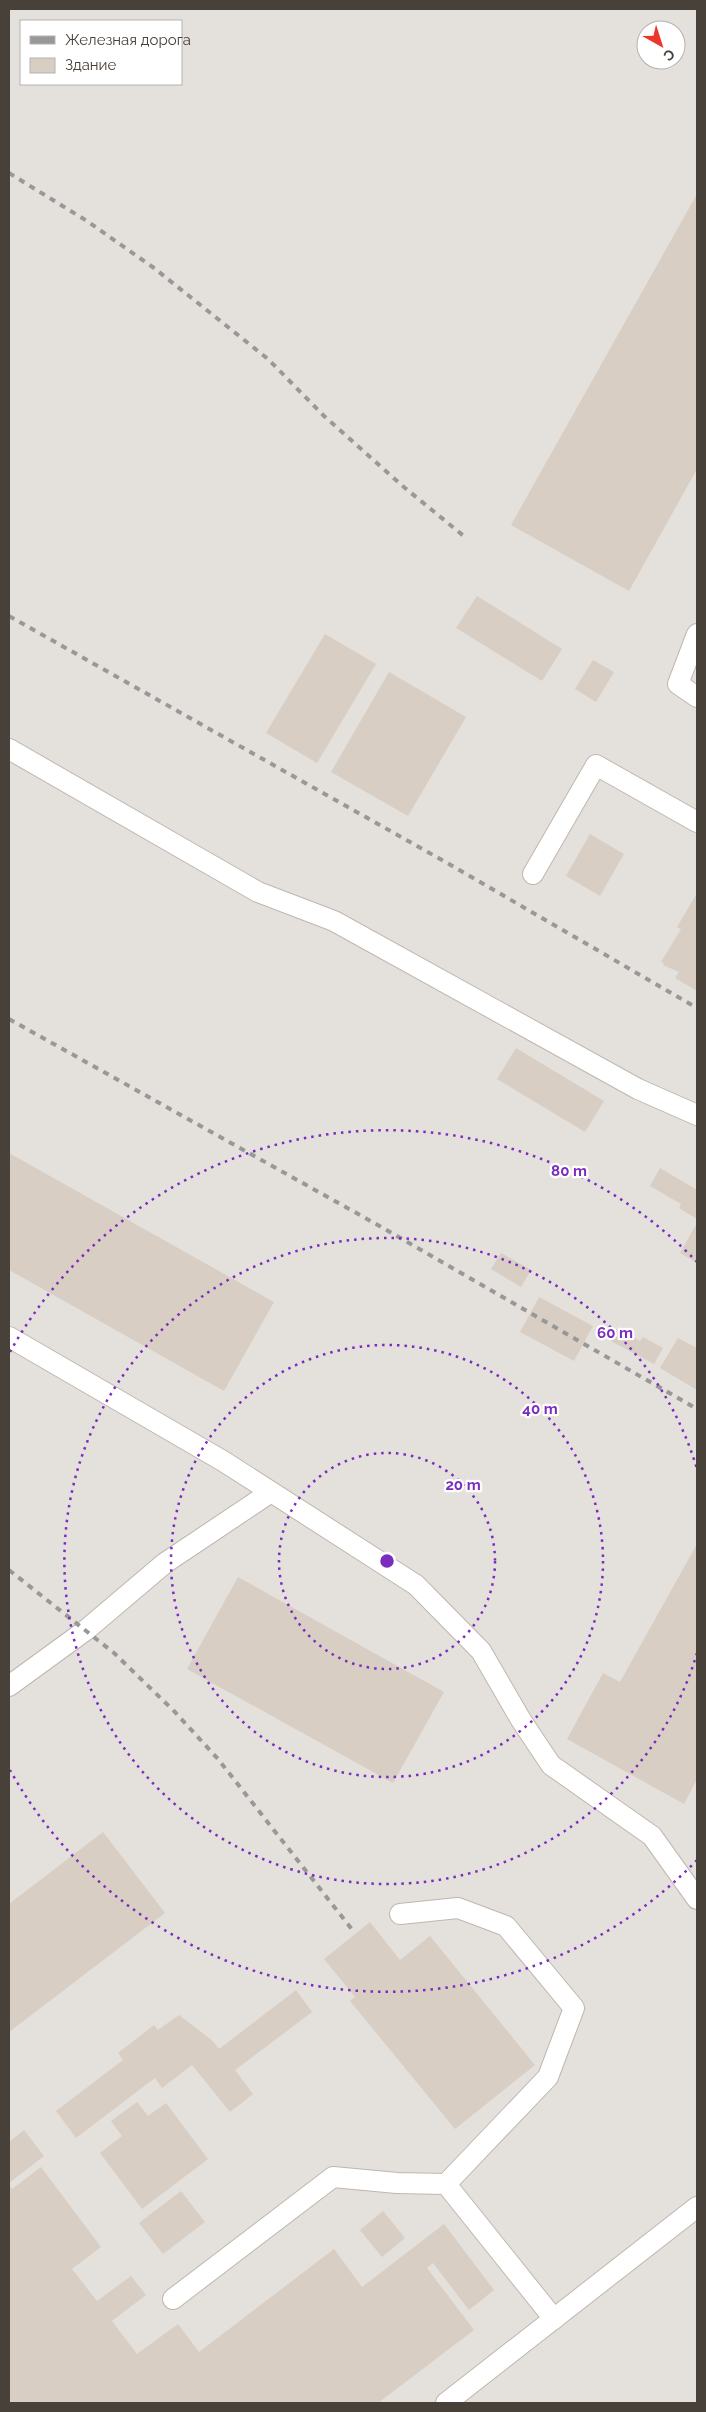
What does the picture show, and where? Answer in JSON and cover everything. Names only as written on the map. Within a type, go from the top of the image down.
[{"type":"lane","points":[[697,634],[678,684],[697,697]]},
{"type":"lane","points":[[9,749],[258,892],[334,921],[638,1088],[697,1115]]},
{"type":"lane","points":[[532,874],[596,764],[697,822]]},
{"type":"lane","points":[[9,1337],[223,1461],[416,1585],[481,1651],[521,1720],[551,1765],[652,1836],[697,1899]]},
{"type":"lane","points":[[9,1686],[86,1630],[165,1563],[271,1492]]},
{"type":"lane","points":[[173,2298],[334,2177],[397,2183],[446,2184],[548,2077],[574,2008],[506,1926],[458,1908],[400,1914]]},
{"type":"lane","points":[[446,2184],[554,2319]]},
{"type":"lane","points":[[446,2403],[697,2208]]},
{"type":"shaded area","points":[[9,9],[697,9],[697,2403],[9,2403]]},
{"type":"building","points":[[697,194],[697,469],[629,591],[511,525]]},
{"type":"building","points":[[477,596],[562,649],[542,681],[456,628]]},
{"type":"building","points":[[325,634],[376,664],[317,763],[266,733]]},
{"type":"building","points":[[593,660],[614,672],[596,702],[575,689]]},
{"type":"building","points":[[389,672],[466,717],[408,816],[331,772]]},
{"type":"building","points":[[590,834],[624,854],[600,896],[566,876]]},
{"type":"building","points":[[697,893],[697,991],[675,978],[679,972],[663,965],[664,963],[661,962],[681,929],[677,927]]},
{"type":"building","points":[[516,1048],[604,1101],[585,1132],[497,1079]]},
{"type":"building","points":[[9,1153],[274,1302],[224,1391],[9,1270]]},
{"type":"building","points":[[660,1168],[697,1190],[697,1219],[679,1208],[681,1204],[650,1186]]},
{"type":"building","points":[[697,1223],[697,1263],[680,1253]]},
{"type":"building","points":[[501,1253],[531,1270],[521,1287],[491,1269]]},
{"type":"building","points":[[539,1297],[593,1326],[574,1361],[520,1332]]},
{"type":"building","points":[[618,1328],[640,1341],[643,1337],[663,1348],[654,1364],[611,1341]]},
{"type":"building","points":[[678,1338],[697,1348],[697,1390],[660,1368]]},
{"type":"building","points":[[697,1544],[697,1779],[684,1804],[567,1739],[603,1673],[620,1682]]},
{"type":"building","points":[[238,1577],[444,1692],[393,1783],[187,1669]]},
{"type":"building","points":[[103,1832],[165,1913],[9,2032],[9,1904]]},
{"type":"building","points":[[370,1922],[400,1960],[430,1936],[535,2065],[455,2129],[350,2001],[355,1997],[324,1959]]},
{"type":"building","points":[[296,1990],[312,2012],[235,2070],[253,2094],[230,2112],[192,2065],[162,2088],[155,2078],[76,2138],[56,2111],[123,2060],[118,2053],[154,2025],[158,2030],[179,2015],[213,2041],[219,2049]]},
{"type":"building","points":[[137,2102],[148,2116],[166,2103],[208,2159],[142,2209],[100,2153],[122,2136],[111,2121]]},
{"type":"building","points":[[24,2130],[44,2156],[9,2183],[9,2142]]},
{"type":"building","points":[[41,2167],[101,2247],[72,2269],[97,2301],[131,2276],[146,2295],[112,2321],[137,2354],[178,2324],[199,2352],[334,2249],[362,2287],[444,2224],[494,2290],[469,2310],[433,2263],[427,2268],[474,2330],[378,2403],[9,2403],[9,2185],[12,2189]]},
{"type":"building","points":[[181,2191],[205,2222],[163,2254],[139,2223]]},
{"type":"building","points":[[383,2211],[405,2238],[382,2257],[360,2230]]},
{"type":"railway","points":[[9,173],[87,221],[154,268],[268,359],[324,416],[405,488],[465,537]]},
{"type":"railway","points":[[9,616],[449,864],[697,1008]]},
{"type":"railway","points":[[9,1019],[376,1224],[697,1409]]},
{"type":"railway","points":[[9,1570],[114,1653],[174,1711],[218,1759],[354,1932]]}]
